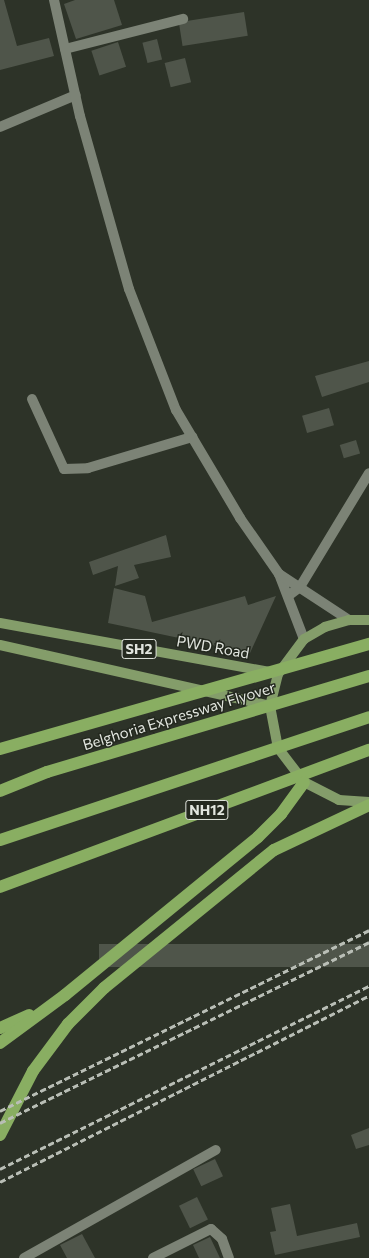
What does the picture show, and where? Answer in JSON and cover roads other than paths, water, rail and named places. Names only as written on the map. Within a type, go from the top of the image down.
[{"type":"highway","points":[[0,749],[369,644]]},
{"type":"highway","name":"Belghoria Expressway Flyover","points":[[0,791],[47,772],[369,676]]},
{"type":"highway","points":[[0,840],[369,717]]},
{"type":"highway","name":"NH12","points":[[0,887],[369,750]]},
{"type":"highway","points":[[0,783],[47,772]]},
{"type":"highway","points":[[0,1043],[65,995],[258,837],[281,814],[304,782]]},
{"type":"highway","points":[[0,1135],[36,1066],[68,1024],[104,988],[274,850],[369,803]]},
{"type":"highway","points":[[0,895],[44,871]]},
{"type":"highway","points":[[0,1028],[65,995]]},
{"type":"main road","points":[[369,620],[349,620],[325,627],[304,639],[278,674],[270,706],[278,748],[304,782],[339,800],[369,803]]},
{"type":"main road","name":"PWD Road","points":[[0,623],[278,674]]},
{"type":"main road","name":"SH2","points":[[0,645],[270,706]]},
{"type":"street","points":[[54,0],[76,95],[129,289],[176,410],[240,518],[279,574],[304,639]]},
{"type":"street","points":[[65,49],[183,19]]},
{"type":"street","points":[[0,127],[76,95]]},
{"type":"street","points":[[32,399],[64,469],[88,468],[192,437]]},
{"type":"street","points":[[288,596],[300,587],[369,473]]},
{"type":"street","points":[[279,574],[349,620]]},
{"type":"street","points":[[24,1258],[216,1150]]},
{"type":"street","points":[[153,1258],[211,1229],[222,1239],[229,1258]]},
{"type":"railway","points":[[0,1111],[369,930]]},
{"type":"railway","points":[[0,1123],[369,942]]},
{"type":"railway","points":[[0,1169],[369,986]]},
{"type":"railway","points":[[0,1182],[369,996]]}]
